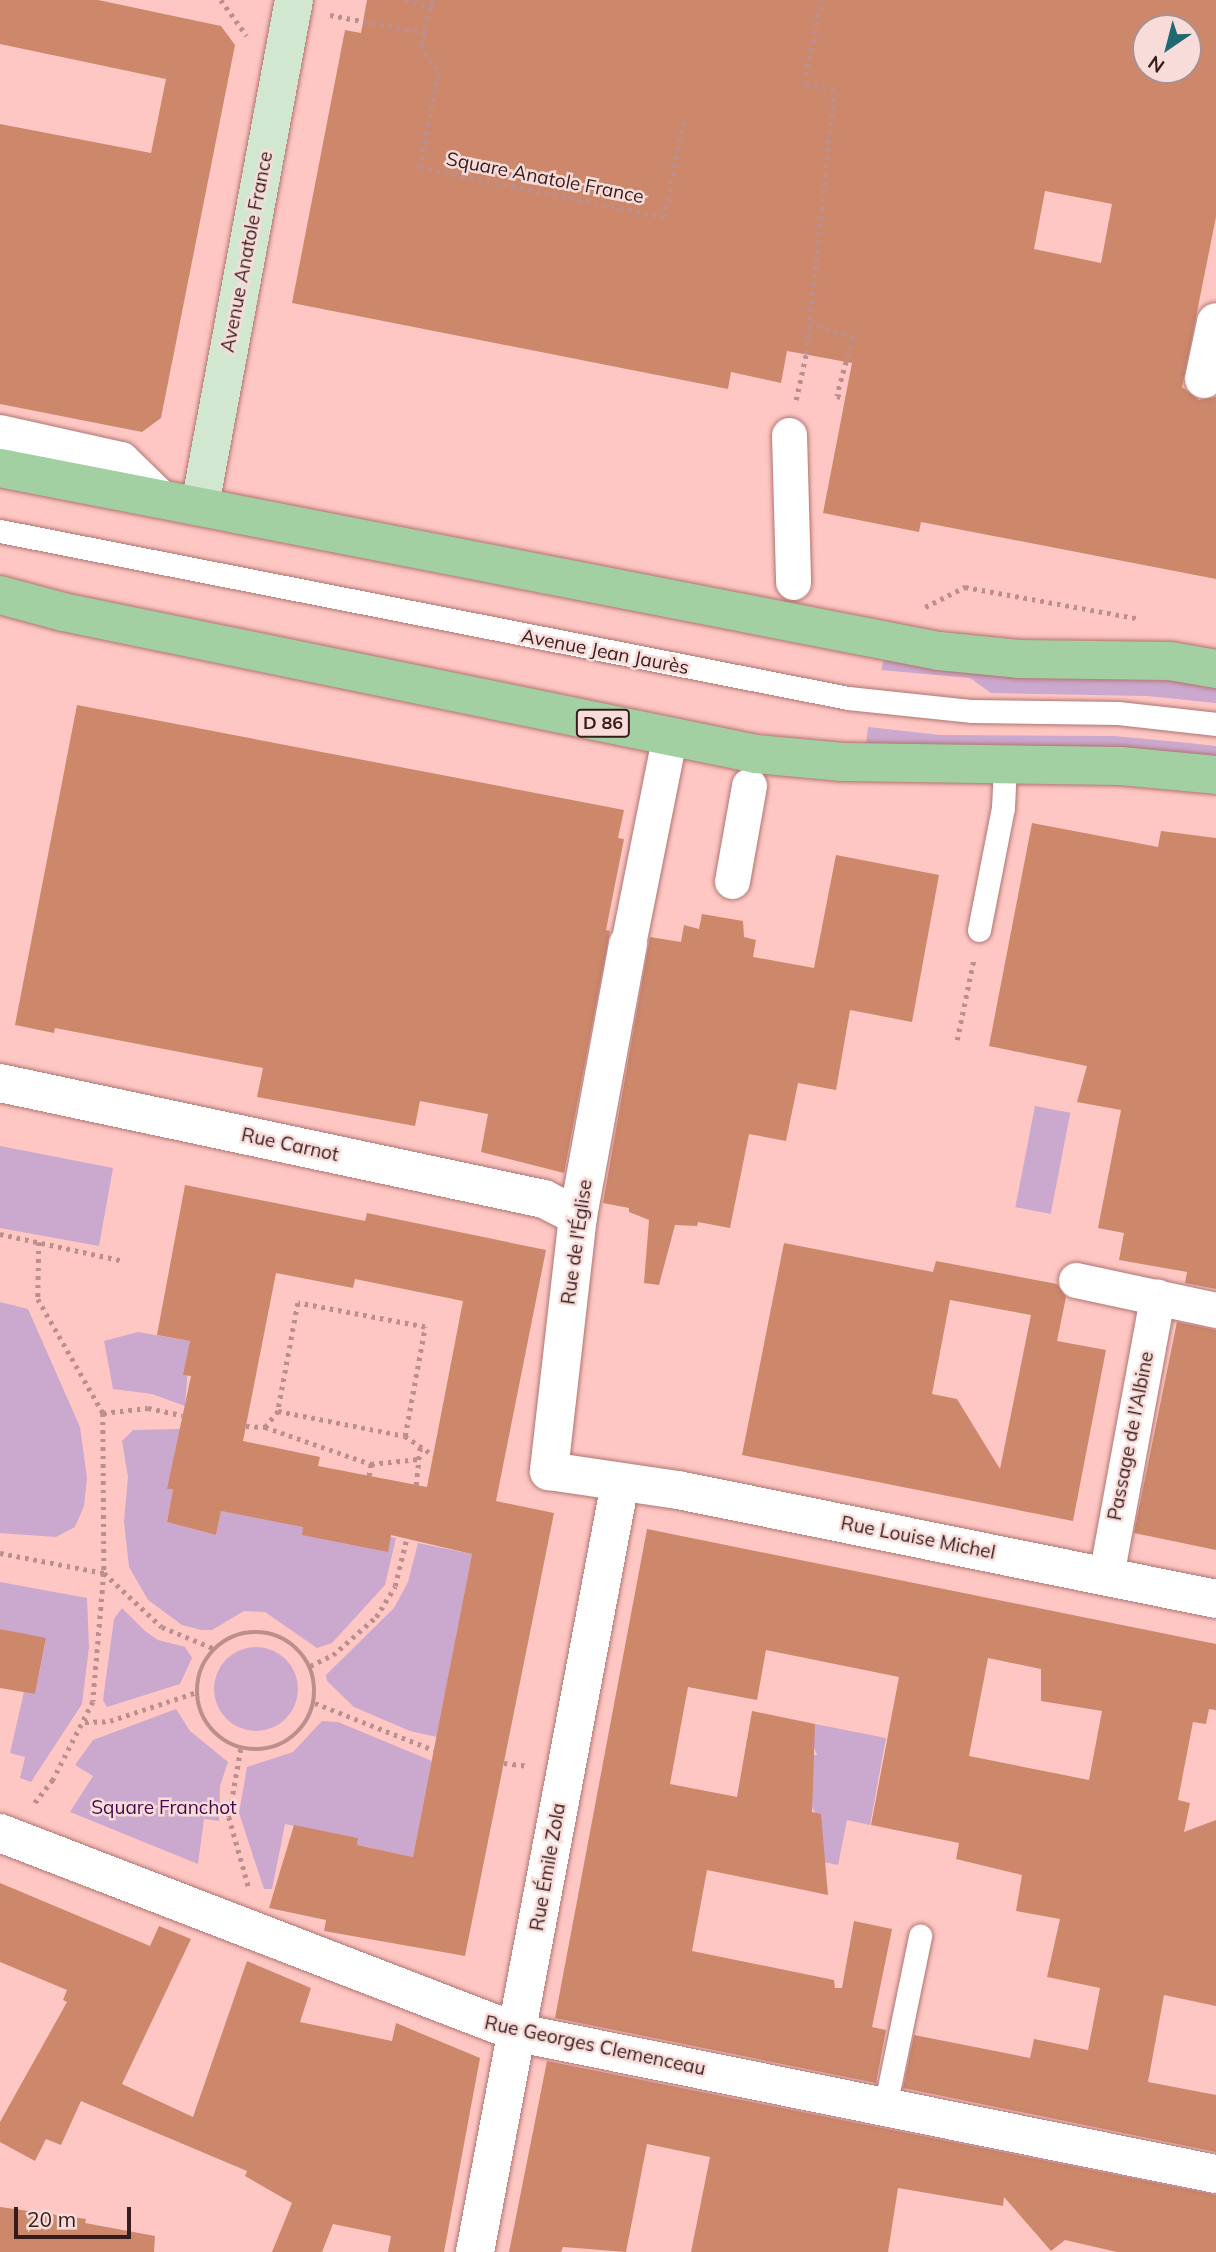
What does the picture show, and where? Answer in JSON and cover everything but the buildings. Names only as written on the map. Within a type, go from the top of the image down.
[{"type":"main road","name":"Avenue Anatole France","points":[[200,505],[294,0]]},
{"type":"main road","points":[[0,468],[939,651],[1019,659],[1170,661],[1216,668]]},
{"type":"main road","name":"D 86","points":[[0,595],[63,612],[669,739],[756,754],[843,762],[1121,766],[1216,775]]},
{"type":"street","points":[[1204,379],[1216,322]]},
{"type":"street","points":[[0,434],[121,461],[158,497]]},
{"type":"street","points":[[789,435],[793,582]]},
{"type":"street","points":[[628,944],[669,739]]},
{"type":"street","points":[[732,881],[749,786]]},
{"type":"street","name":"Rue de l'Église","points":[[620,1482],[549,1471],[578,1216],[628,944]]},
{"type":"street","name":"Rue Carnot","points":[[0,1083],[544,1199],[578,1216]]},
{"type":"street","points":[[1076,1280],[1216,1310]]},
{"type":"street","name":"Passage de l'Albine","points":[[1105,1576],[1157,1297]]},
{"type":"street","name":"Rue Louise Michel","points":[[620,1482],[678,1490],[1216,1599]]},
{"type":"street","name":"Rue Émile Zola","points":[[475,2252],[519,2033],[620,1482]]},
{"type":"street","name":"Rue Georges Clemenceau","points":[[11,1818],[242,1928],[519,2033],[1216,2174]]},
{"type":"lane","name":"Avenue Jean Jaurès","points":[[0,531],[848,698],[972,711],[1118,713],[1216,724]]},
{"type":"lane","points":[[979,930],[1003,808],[1005,765]]},
{"type":"lane","points":[[885,2106],[920,1936]]},
{"type":"path","points":[[405,0],[433,7]]},
{"type":"path","points":[[343,18],[426,33],[433,0]]},
{"type":"path","points":[[789,435],[809,324],[834,90],[804,84],[821,0]]},
{"type":"path","name":"Square Anatole France","points":[[426,33],[421,45],[439,73],[421,167],[664,216],[684,118]]},
{"type":"path","points":[[809,324],[853,337],[837,396],[846,398]]},
{"type":"path","points":[[912,607],[925,607],[965,587],[1142,620]]},
{"type":"path","points":[[957,1040],[979,930]]},
{"type":"path","points":[[0,1234],[124,1261]]},
{"type":"path","points":[[11,1818],[32,1808],[85,1722],[93,1702],[103,1633],[103,1413],[38,1299],[39,1242]]},
{"type":"path","points":[[265,1427],[278,1411],[298,1303],[425,1327],[405,1436]]},
{"type":"path","points":[[103,1413],[148,1408],[183,1415]]},
{"type":"path","points":[[278,1411],[405,1436],[433,1455]]},
{"type":"path","points":[[246,1426],[265,1427],[371,1464],[419,1459]]},
{"type":"path","points":[[416,1485],[420,1446]]},
{"type":"path","points":[[369,1476],[371,1464]]},
{"type":"path","points":[[310,1666],[333,1655],[376,1617],[395,1586],[406,1541]]},
{"type":"path","points":[[0,1553],[104,1573],[162,1627],[215,1649]]},
{"type":"path","points":[[267,1633],[292,1644],[310,1666],[314,1703],[303,1728],[282,1745],[268,1750],[241,1749],[209,1728],[197,1692],[201,1668],[215,1649],[239,1635],[267,1633]]},
{"type":"path","points":[[85,1722],[110,1721],[197,1692]]},
{"type":"path","points":[[314,1703],[434,1750]]},
{"type":"path","points":[[241,1749],[229,1817],[250,1892],[242,1928]]},
{"type":"green space","points":[[884,659],[1024,676],[1174,681],[1216,688],[1216,703],[1147,696],[991,693],[970,678],[881,670]]},
{"type":"green space","points":[[868,727],[940,735],[1114,736],[1216,746],[1216,756],[866,744]]},
{"type":"green space","points":[[1035,1106],[1070,1113],[1051,1214],[1015,1207]]},
{"type":"green space","points":[[0,1146],[113,1168],[99,1246],[0,1228]]},
{"type":"green space","points":[[0,1302],[28,1309],[80,1427],[87,1478],[84,1506],[75,1527],[56,1537],[0,1533]]},
{"type":"green space","points":[[138,1332],[190,1341],[185,1406],[152,1394],[113,1389],[104,1341]]},
{"type":"green space","points":[[180,1429],[168,1488],[173,1489],[167,1522],[216,1535],[221,1511],[396,1538],[385,1585],[332,1643],[317,1648],[265,1612],[244,1611],[212,1630],[201,1630],[182,1625],[148,1600],[129,1567],[124,1521],[128,1477],[122,1441],[133,1430]]},
{"type":"green space","points":[[418,1543],[472,1554],[437,1737],[410,1731],[354,1707],[327,1681],[326,1675],[394,1608],[408,1582]]},
{"type":"green space","points":[[0,1582],[87,1598],[89,1647],[82,1704],[31,1782],[20,1778],[25,1757],[10,1753],[24,1692],[35,1694],[46,1639],[0,1629]]},
{"type":"green space","points":[[122,1608],[145,1631],[158,1640],[185,1647],[192,1658],[180,1684],[107,1707],[103,1700],[114,1619]]},
{"type":"green space","points":[[256,1647],[272,1650],[286,1659],[295,1673],[298,1689],[295,1705],[286,1719],[272,1728],[256,1731],[240,1728],[226,1719],[217,1705],[214,1689],[217,1673],[226,1659],[240,1650]]},
{"type":"green space","name":"Square Franchot","points":[[176,1709],[190,1731],[228,1762],[220,1786],[219,1821],[204,1819],[198,1864],[70,1812],[93,1776],[75,1765],[93,1740]]},
{"type":"green space","points":[[322,1721],[338,1722],[432,1761],[413,1857],[357,1845],[358,1838],[285,1824],[272,1889],[264,1889],[239,1813],[247,1767],[293,1752]]},
{"type":"green space","points":[[815,1724],[886,1738],[870,1825],[847,1820],[838,1865],[713,1839],[815,1813],[807,1796],[811,1755],[817,1755],[811,1740]]}]
